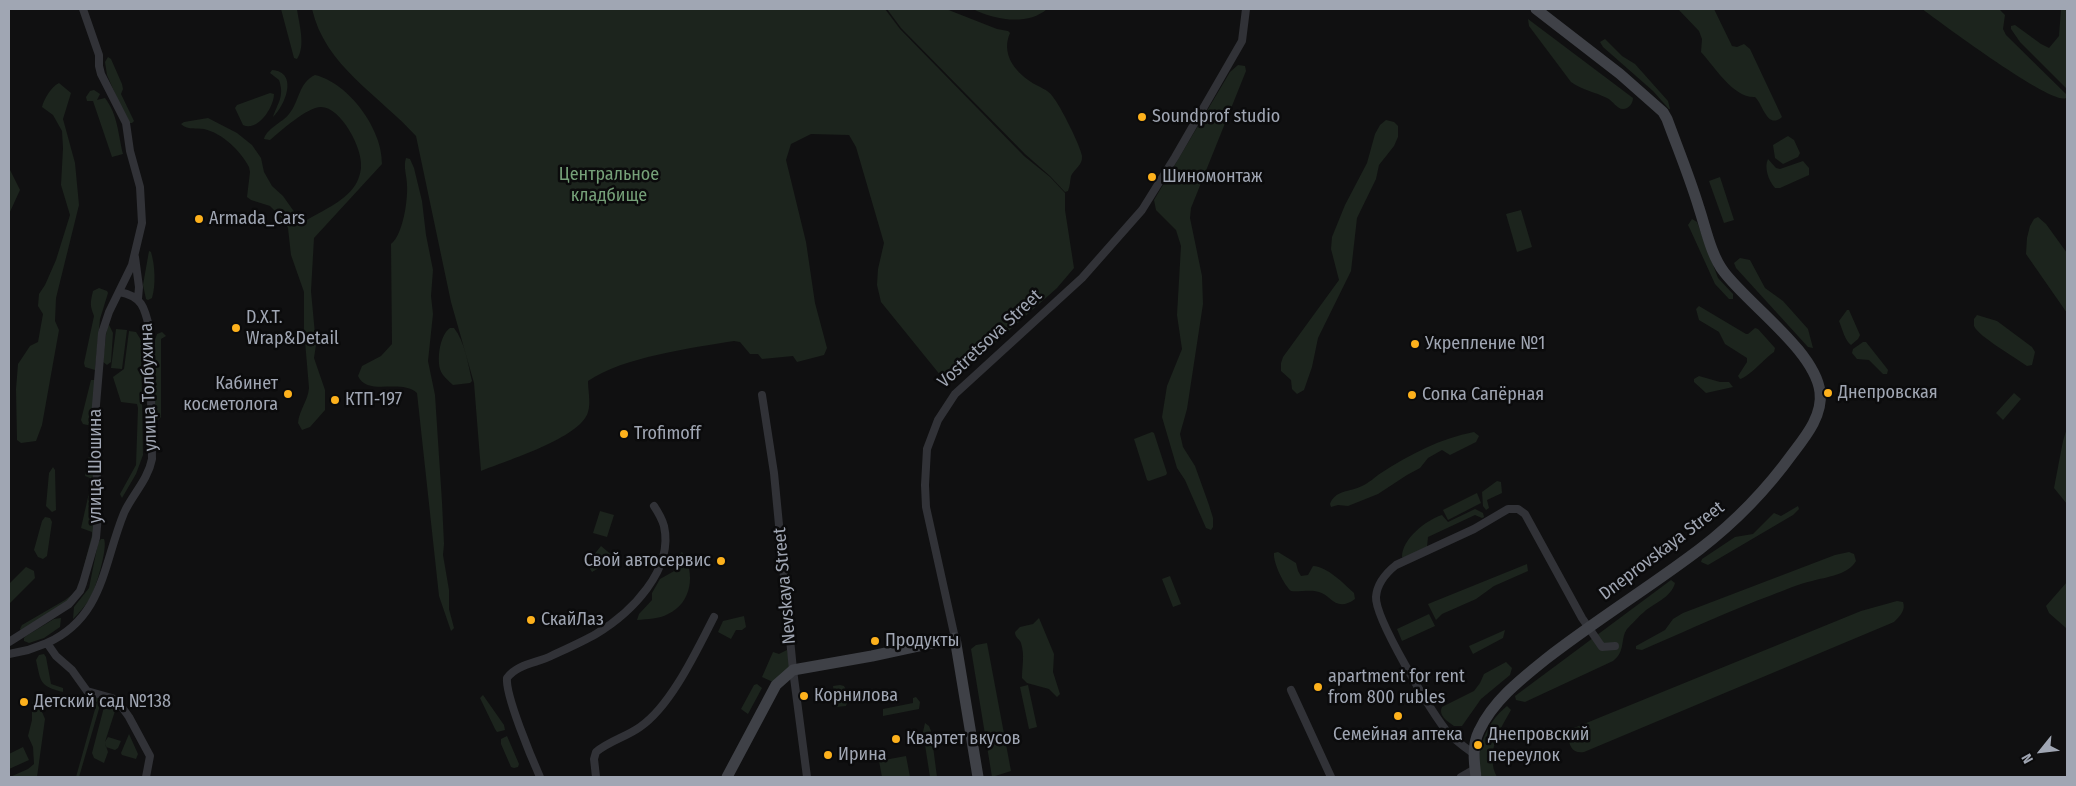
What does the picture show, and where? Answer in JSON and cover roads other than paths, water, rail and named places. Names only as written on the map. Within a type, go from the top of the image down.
[{"type":"main road","name":"Dneprovskaya Street","points":[[1476,773],[1474,754],[1479,730],[1506,694],[1526,675],[1588,627],[1700,549],[1740,515],[1806,435],[1816,416],[1820,401],[1818,382],[1804,357],[1751,302],[1719,264],[1686,167],[1663,112],[1620,74],[1536,9]]},
{"type":"main road","points":[[727,777],[776,685],[793,670],[872,656],[955,638]]},
{"type":"main road","name":"Vostretsova Street","points":[[955,638],[978,777]]},
{"type":"street","name":"улица Шошина","points":[[9,642],[68,604],[80,590],[83,583],[96,538],[98,515],[95,417],[102,333],[109,312],[129,274],[135,257],[142,223],[140,186],[130,151],[126,123],[101,74],[99,55],[83,9]]},
{"type":"street","name":"Vostretsova Street","points":[[955,638],[930,526],[925,492],[927,450],[938,420],[955,394],[1082,278],[1142,210],[1174,160],[1242,41],[1246,9]]},
{"type":"street","name":"улица Шошина","points":[[135,257],[139,287],[138,299]]},
{"type":"street","name":"улица Толбухина","points":[[47,643],[68,631],[91,605],[103,579],[125,512],[151,466],[150,330],[146,314],[138,299],[132,295],[119,292]]},
{"type":"street","name":"Nevskaya Street","points":[[762,395],[774,473],[793,670],[807,777]]},
{"type":"street","points":[[540,777],[518,719],[507,682],[508,678],[512,672],[548,658],[598,633],[623,614],[645,590],[659,570],[665,548],[664,528],[654,506]]},
{"type":"street","points":[[1474,754],[1452,737],[1436,715],[1387,631],[1377,605],[1376,597],[1381,581],[1396,565],[1488,521],[1508,509],[1518,509],[1525,514],[1588,627],[1602,647],[1615,646]]},
{"type":"street","points":[[596,777],[594,759],[596,752],[641,727],[661,708],[699,648],[714,617]]},
{"type":"street","points":[[9,654],[47,643],[56,656],[72,670],[87,691],[112,698],[124,709],[143,740],[150,756],[146,777]]},
{"type":"street","points":[[1291,690],[1330,777]]},
{"type":"street","points":[[1460,777],[1476,773]]},
{"type":"place","name":"Soundprof studio","points":[[1142,117]]},
{"type":"place","name":"Шиномонтаж","points":[[1152,177]]},
{"type":"place","name":"Armada_Cars","points":[[199,219]]},
{"type":"place","name":"D.X.T. Wrap&Detail","points":[[236,328]]},
{"type":"place","name":"Укрепление №1","points":[[1415,344]]},
{"type":"place","name":"Днепровская","points":[[1828,393]]},
{"type":"place","name":"Кабинет косметолога","points":[[288,394]]},
{"type":"place","name":"Сопка Сапёрная","points":[[1412,395]]},
{"type":"place","name":"КТП-197","points":[[335,400]]},
{"type":"place","name":"Trofimoff","points":[[624,434]]},
{"type":"place","name":"Свой автосервис","points":[[721,561]]},
{"type":"place","name":"СкайЛаз","points":[[531,620]]},
{"type":"place","name":"Продукты","points":[[875,641]]},
{"type":"place","name":"apartment for rent from 800 rubles","points":[[1318,687]]},
{"type":"place","name":"Корнилова","points":[[804,696]]},
{"type":"place","name":"Детский сад №138","points":[[24,702]]},
{"type":"place","name":"Семейная аптека","points":[[1398,716]]},
{"type":"place","name":"Квартет вкусов","points":[[896,739]]},
{"type":"place","name":"Днепровский переулок","points":[[1478,745]]},
{"type":"place","name":"Ирина","points":[[828,755]]},
{"type":"park label","name":"Центральное кладбище","points":[[609,185]]}]
